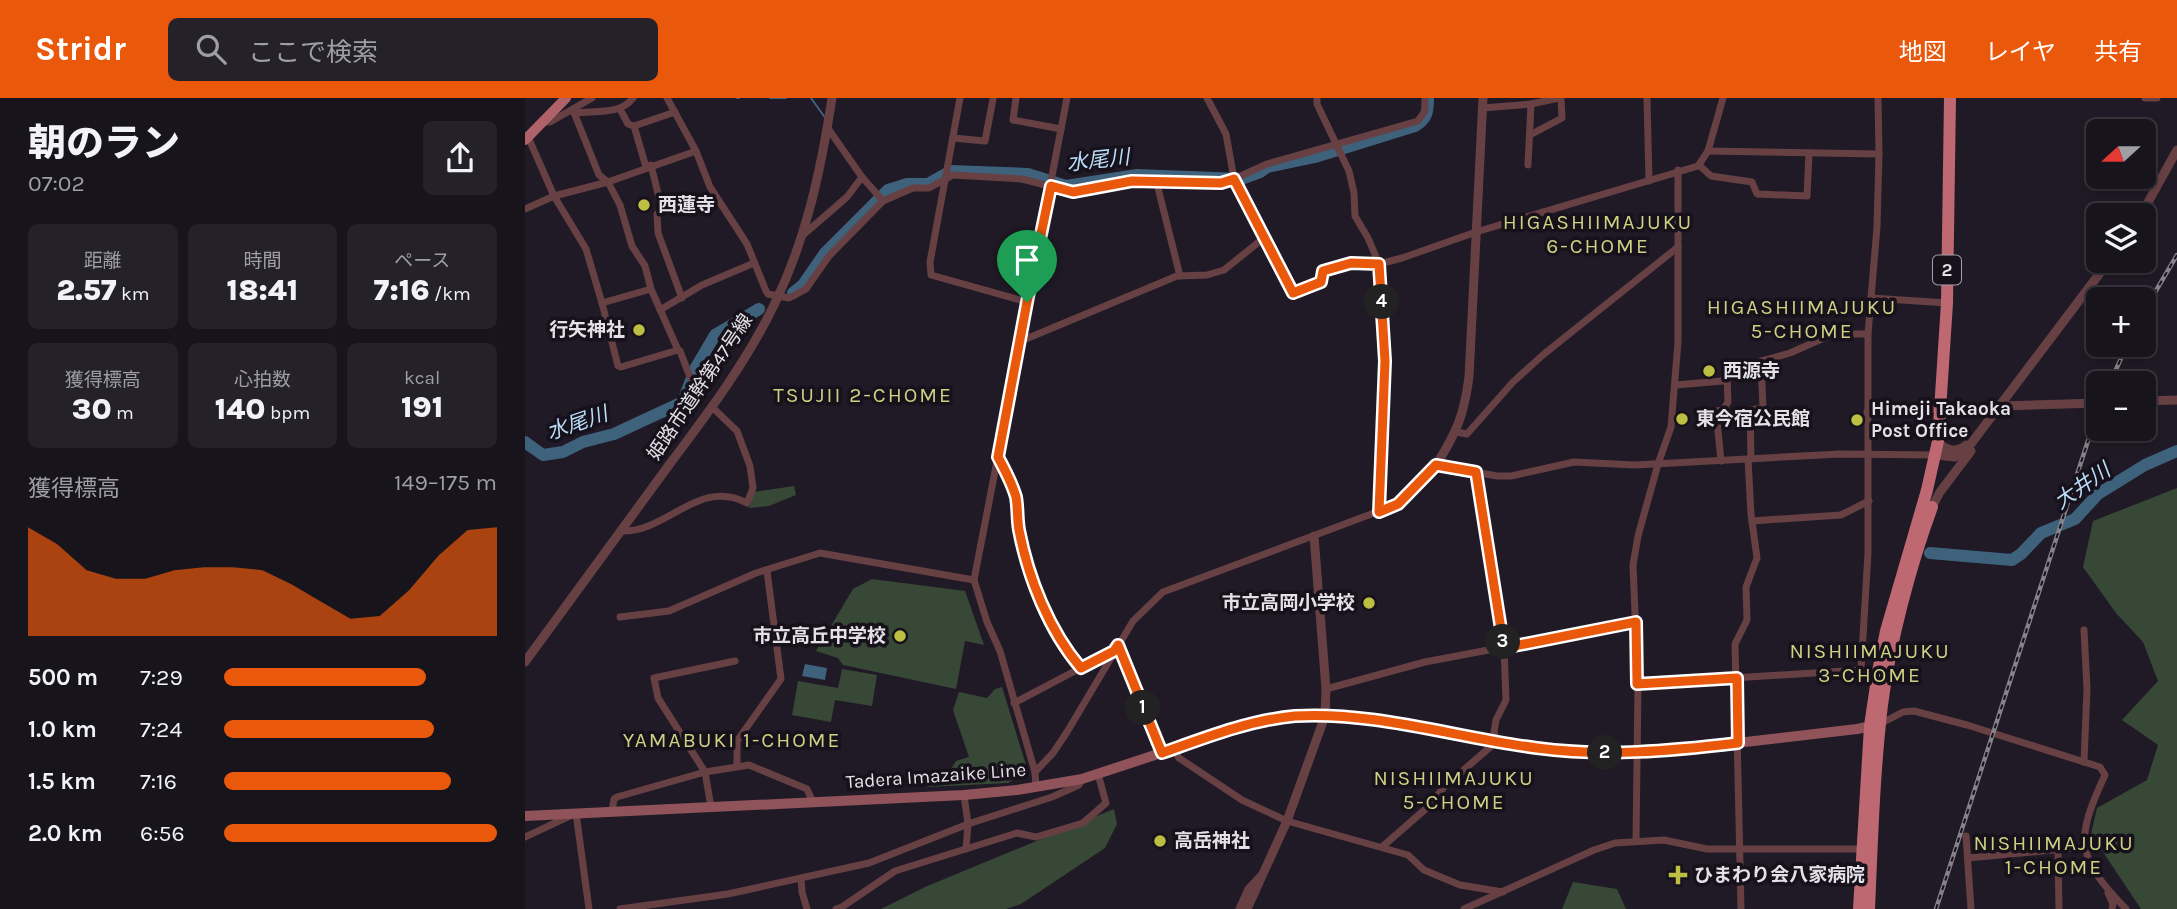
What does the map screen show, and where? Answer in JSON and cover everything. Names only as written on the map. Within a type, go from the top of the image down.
[{"type":"highway","name":"2","points":[[1869,909],[1878,672],[1886,631],[1936,455],[1942,409],[1947,303],[1950,98]]},
{"type":"highway","name":"2","points":[[1859,909],[1875,725],[1895,638],[1932,507]]},
{"type":"main road","points":[[527,138],[566,98]]},
{"type":"main road","name":"Tadera Imazaike Line","points":[[525,816],[964,795],[1036,787],[1082,779],[1256,723],[1293,716],[1369,720],[1496,742],[1580,752],[1637,753],[1875,725]]},
{"type":"street","points":[[542,122],[550,122],[573,111],[592,98]]},
{"type":"street","points":[[573,111],[620,109],[633,98]]},
{"type":"street","points":[[667,98],[696,151],[710,187],[738,227],[766,291],[778,297],[794,297],[806,289],[829,256],[880,198],[913,188],[929,188],[953,175],[1022,179],[1073,192],[1132,181],[1221,183],[1267,164],[1339,149],[1419,121],[1425,111],[1425,98]]},
{"type":"street","name":"姫路市道幹第47号線","points":[[525,662],[712,407],[746,355],[778,297],[803,235],[815,193],[832,98]]},
{"type":"street","points":[[960,98],[930,262],[931,275],[1027,302]]},
{"type":"street","points":[[1016,98],[1013,120],[1062,128]]},
{"type":"street","points":[[1036,787],[1035,772],[1000,651],[987,622],[974,580],[1067,98]]},
{"type":"street","points":[[1207,98],[1226,134],[1234,179],[1293,293],[1321,282],[1323,271],[1351,263],[1379,264],[1402,258],[1476,232],[1699,165],[1708,151],[1724,98]]},
{"type":"street","points":[[1317,98],[1352,182],[1355,216],[1379,264],[1385,361],[1379,512]]},
{"type":"street","points":[[1035,772],[1053,753],[1067,732],[1133,621],[1163,593],[1398,504],[1436,465],[1457,432],[1465,408],[1469,377],[1483,98]]},
{"type":"street","points":[[1483,108],[1531,104],[1560,98],[1562,118],[1530,135]]},
{"type":"street","points":[[1647,98],[1649,181]]},
{"type":"street","points":[[1861,670],[1869,501],[1868,334],[1879,154],[1878,98]]},
{"type":"street","points":[[2145,98],[2157,98]]},
{"type":"street","points":[[953,138],[985,141],[993,99]]},
{"type":"street","points":[[1528,165],[1531,104]]},
{"type":"street","points":[[620,109],[628,124],[634,126],[675,112]]},
{"type":"street","points":[[573,111],[599,175],[608,182],[619,205],[632,246],[645,266],[660,310],[694,379]]},
{"type":"street","points":[[634,126],[662,210],[657,214],[658,233],[682,298]]},
{"type":"street","points":[[827,127],[880,198]]},
{"type":"street","points":[[527,138],[554,196],[586,249],[618,366],[678,350]]},
{"type":"street","points":[[2148,203],[2177,150]]},
{"type":"street","points":[[525,209],[554,196],[608,182],[696,151]]},
{"type":"street","points":[[1708,151],[1879,154]]},
{"type":"street","points":[[1699,165],[1711,176],[1752,182],[1757,194],[1807,196],[1809,153]]},
{"type":"street","points":[[1636,841],[1637,684],[1633,565],[1638,536],[1671,427],[1678,342],[1678,170]]},
{"type":"street","points":[[803,235],[847,197],[862,177]]},
{"type":"street","points":[[1156,180],[1180,276]]},
{"type":"street","points":[[1021,341],[1180,276],[1207,275],[1224,270],[1265,237]]},
{"type":"street","points":[[1457,432],[1467,434],[1513,382],[1544,354],[1678,247]]},
{"type":"street","points":[[660,310],[702,285],[754,264]]},
{"type":"street","points":[[1436,465],[1511,476],[1574,462],[1658,464],[1867,453],[1958,456],[1964,453],[2001,406],[2100,273]]},
{"type":"street","points":[[602,303],[651,289]]},
{"type":"street","points":[[1871,298],[1947,303]]},
{"type":"street","points":[[1675,385],[1723,381],[1733,369],[1790,353],[1833,334],[1868,334]]},
{"type":"street","points":[[1741,909],[1735,644],[1747,620],[1746,587],[1757,558],[1752,521],[1750,410],[1763,408],[1761,361]]},
{"type":"street","points":[[1721,461],[1716,411],[1724,410],[1728,402],[1727,376]]},
{"type":"street","points":[[2156,401],[2177,400]]},
{"type":"street","points":[[1867,412],[2086,402]]},
{"type":"street","points":[[1932,507],[1940,492],[1991,425],[2001,406]]},
{"type":"street","points":[[621,531],[638,531],[709,496],[738,498],[747,503],[753,488],[750,466],[737,431],[712,407]]},
{"type":"street","points":[[1938,441],[1943,447],[1955,450],[1963,448],[1973,440]]},
{"type":"street","points":[[998,457],[1016,498],[1019,530],[1031,574],[1065,649],[1081,668]]},
{"type":"street","points":[[1382,847],[1429,806],[1444,786],[1496,742],[1496,720],[1506,700],[1504,648],[1476,472]]},
{"type":"street","points":[[1752,521],[1841,514],[1869,501]]},
{"type":"street","points":[[1247,909],[1287,821],[1325,716],[1326,689],[1314,536]]},
{"type":"street","points":[[621,617],[669,611],[746,577],[820,553],[974,580]]},
{"type":"street","points":[[737,766],[737,741],[781,679],[767,571]]},
{"type":"street","points":[[1326,689],[1425,662],[1636,622]]},
{"type":"street","points":[[2084,630],[2087,689],[2084,762]]},
{"type":"street","points":[[1014,703],[1116,648]]},
{"type":"street","points":[[1116,648],[1162,753]]},
{"type":"street","points":[[711,807],[705,772],[658,698],[654,678],[734,661]]},
{"type":"street","points":[[1637,684],[1861,670],[1878,672]]},
{"type":"street","points":[[1875,725],[1903,712],[1914,711],[2100,767],[2105,775],[2087,814],[2083,847],[2113,904],[2112,909]]},
{"type":"street","points":[[1173,749],[1179,758],[1242,800],[1287,821],[1408,855],[1424,870],[1448,880],[1484,890],[1504,892]]},
{"type":"street","points":[[612,811],[614,799],[617,797],[705,772],[749,765],[807,789],[813,802]]},
{"type":"street","points":[[836,909],[895,871],[1017,833],[1036,837],[1083,823],[1106,803],[1098,774]]},
{"type":"street","points":[[620,909],[728,894],[846,869],[895,854],[968,824],[1052,797],[1079,785],[1082,779]]},
{"type":"street","points":[[964,795],[968,824],[966,849]]},
{"type":"street","points":[[525,837],[576,813],[589,909]]},
{"type":"street","points":[[1966,836],[1971,909]]},
{"type":"street","points":[[1464,909],[1615,843],[1664,840],[1707,849],[1863,849]]},
{"type":"street","points":[[1968,858],[2083,847]]},
{"type":"street","points":[[2058,850],[2059,909]]},
{"type":"street","points":[[1239,909],[1248,889],[1264,874]]},
{"type":"street","points":[[801,878],[807,909]]},
{"type":"street","points":[[2104,887],[2126,909]]},
{"type":"green space","points":[[794,486],[796,495],[769,506],[749,508],[753,492]]},
{"type":"green space","points":[[2177,488],[2177,909],[2141,909],[2091,834],[2097,808],[2147,780],[2158,745],[2122,720],[2158,681],[2143,642],[2116,613],[2083,567],[2093,521]]},
{"type":"green space","points":[[872,579],[965,591],[984,645],[965,641],[956,689],[843,665],[838,658],[816,651],[853,589]]},
{"type":"green space","points":[[842,669],[877,675],[872,706],[835,700],[831,722],[792,715],[798,681],[838,688]]},
{"type":"green space","points":[[1002,687],[1026,765],[1025,771],[1008,783],[927,787],[926,773],[948,774],[956,761],[969,757],[953,710],[959,692],[987,698],[995,689]]},
{"type":"green space","points":[[1114,809],[1117,824],[1105,848],[1021,904],[1006,909],[881,909],[925,887]]},
{"type":"green space","points":[[1573,882],[1617,889],[1626,909],[1562,909]]},
{"type":"water","points":[[805,664],[827,668],[825,680],[802,676]]},
{"type":"waterway","points":[[770,98],[786,98]]},
{"type":"waterway","points":[[811,98],[826,119]]},
{"type":"waterway","name":"水尾川","points":[[793,293],[803,285],[825,253],[888,190],[907,184],[928,184],[951,171],[1028,174],[1066,186],[1137,175],[1241,179],[1267,167],[1315,157],[1415,126],[1426,115],[1428,98]]},
{"type":"waterway","name":"水尾川","points":[[525,442],[543,455],[563,452],[583,442],[614,434],[683,402],[695,369],[715,335],[759,309]]},
{"type":"waterway","name":"大井川","points":[[1930,553],[2012,560],[2041,533],[2075,519],[2098,494],[2145,465],[2177,451]]},
{"type":"railway","points":[[2156,291],[2177,255]]},
{"type":"railway","points":[[2115,371],[2122,357]]},
{"type":"railway","points":[[1936,909],[2088,441]]},
{"type":"place","name":"西蓮寺","points":[[644,205]]},
{"type":"place","name":"行矢神社","points":[[639,330]]},
{"type":"place","name":"西源寺","points":[[1709,371]]},
{"type":"place","name":"東今宿公民館","points":[[1682,419]]},
{"type":"place","name":"Himeji Takaoka Post Office","points":[[1857,420]]},
{"type":"place","name":"市立高岡小学校","points":[[1369,603]]},
{"type":"place","name":"市立高丘中学校","points":[[900,636]]},
{"type":"place","name":"高岳神社","points":[[1160,841]]},
{"type":"place","name":"ひまわり会八家病院","points":[[1678,875]]},
{"type":"district","name":"HIGASHIIMAJUKU 6-CHOME","points":[[1598,234]]},
{"type":"district","name":"HIGASHIIMAJUKU 5-CHOME","points":[[1802,319]]},
{"type":"district","name":"TSUJII 2-CHOME","points":[[863,395]]},
{"type":"district","name":"NISHIIMAJUKU 3-CHOME","points":[[1870,663]]},
{"type":"district","name":"YAMABUKI 1-CHOME","points":[[732,740]]},
{"type":"district","name":"NISHIIMAJUKU 5-CHOME","points":[[1454,790]]},
{"type":"district","name":"NISHIIMAJUKU 1-CHOME","points":[[2054,855]]},
{"type":"route","points":[[1234,179],[1293,293],[1321,282],[1323,271],[1351,263],[1379,264],[1385,361],[1379,512],[1398,504],[1436,465],[1476,472],[1504,648],[1636,622],[1637,684],[1737,678],[1738,743],[1659,752],[1580,752],[1496,742],[1369,720],[1293,716],[1237,728],[1162,753],[1118,645],[1114,651],[1081,668],[1065,649],[1031,574],[1019,530],[1016,498],[998,457],[1027,302],[1051,186],[1073,192],[1132,181],[1221,183],[1234,179]]}]
